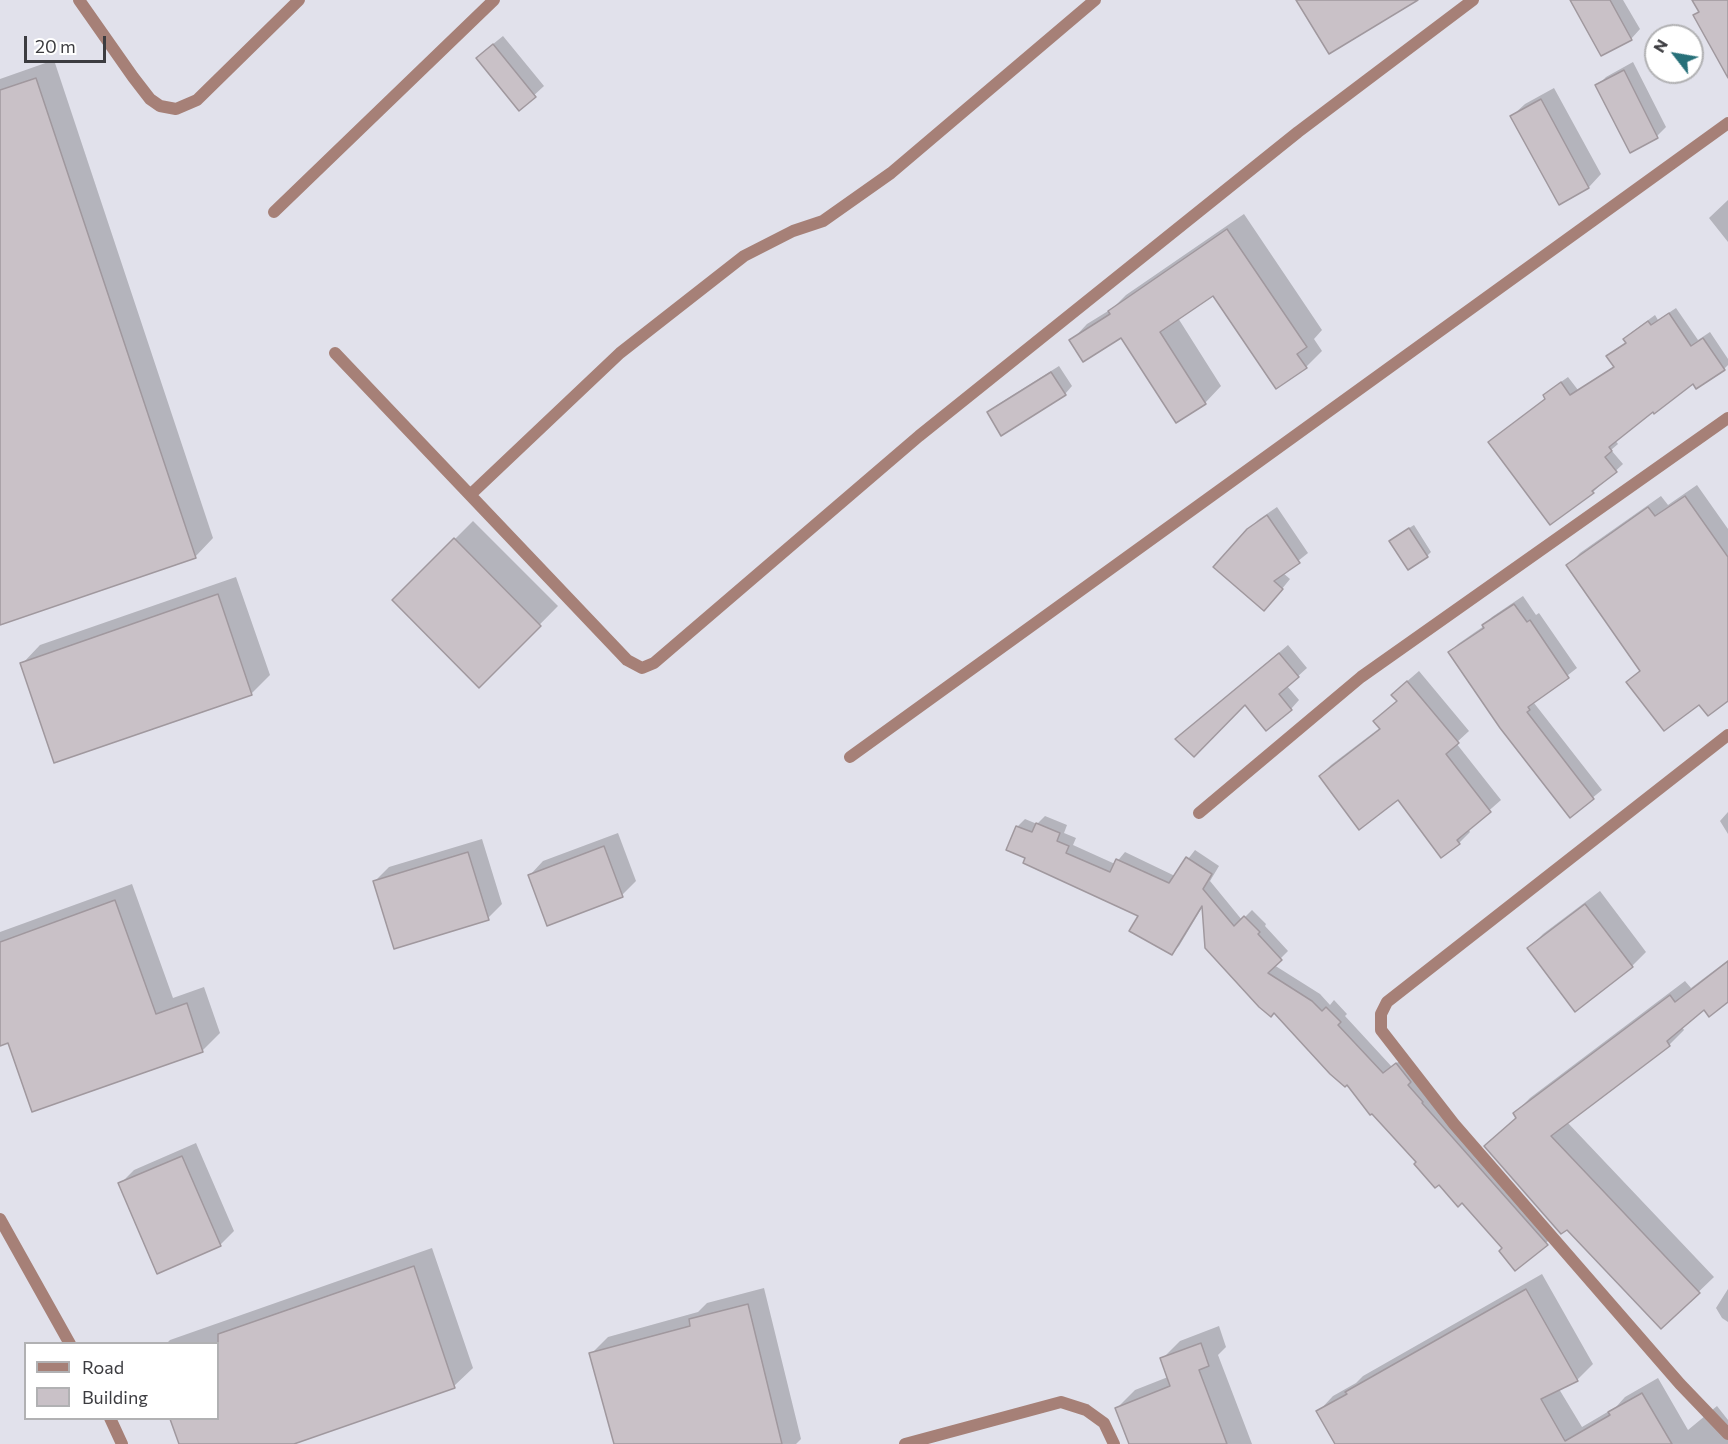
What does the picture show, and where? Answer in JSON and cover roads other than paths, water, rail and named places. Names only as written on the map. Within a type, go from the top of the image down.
[{"type":"street","points":[[79,0],[132,77],[150,99],[160,106],[176,109],[197,100],[299,0]]},
{"type":"street","points":[[274,212],[494,0]]},
{"type":"street","points":[[470,495],[620,353],[744,256],[793,231],[823,221],[891,173],[1095,0]]},
{"type":"street","points":[[335,353],[627,660],[642,668],[654,663],[919,436],[1298,132],[1473,0]]},
{"type":"street","points":[[850,757],[1728,123]]},
{"type":"street","points":[[1199,813],[1361,676],[1728,418]]},
{"type":"street","points":[[1728,735],[1387,1002],[1381,1014],[1381,1030],[1454,1124],[1680,1384],[1728,1434]]},
{"type":"street","points":[[0,1219],[69,1342]]},
{"type":"street","points":[[905,1444],[1061,1402],[1086,1410],[1104,1423],[1114,1444]]},
{"type":"street","points":[[110,1420],[122,1444]]}]
